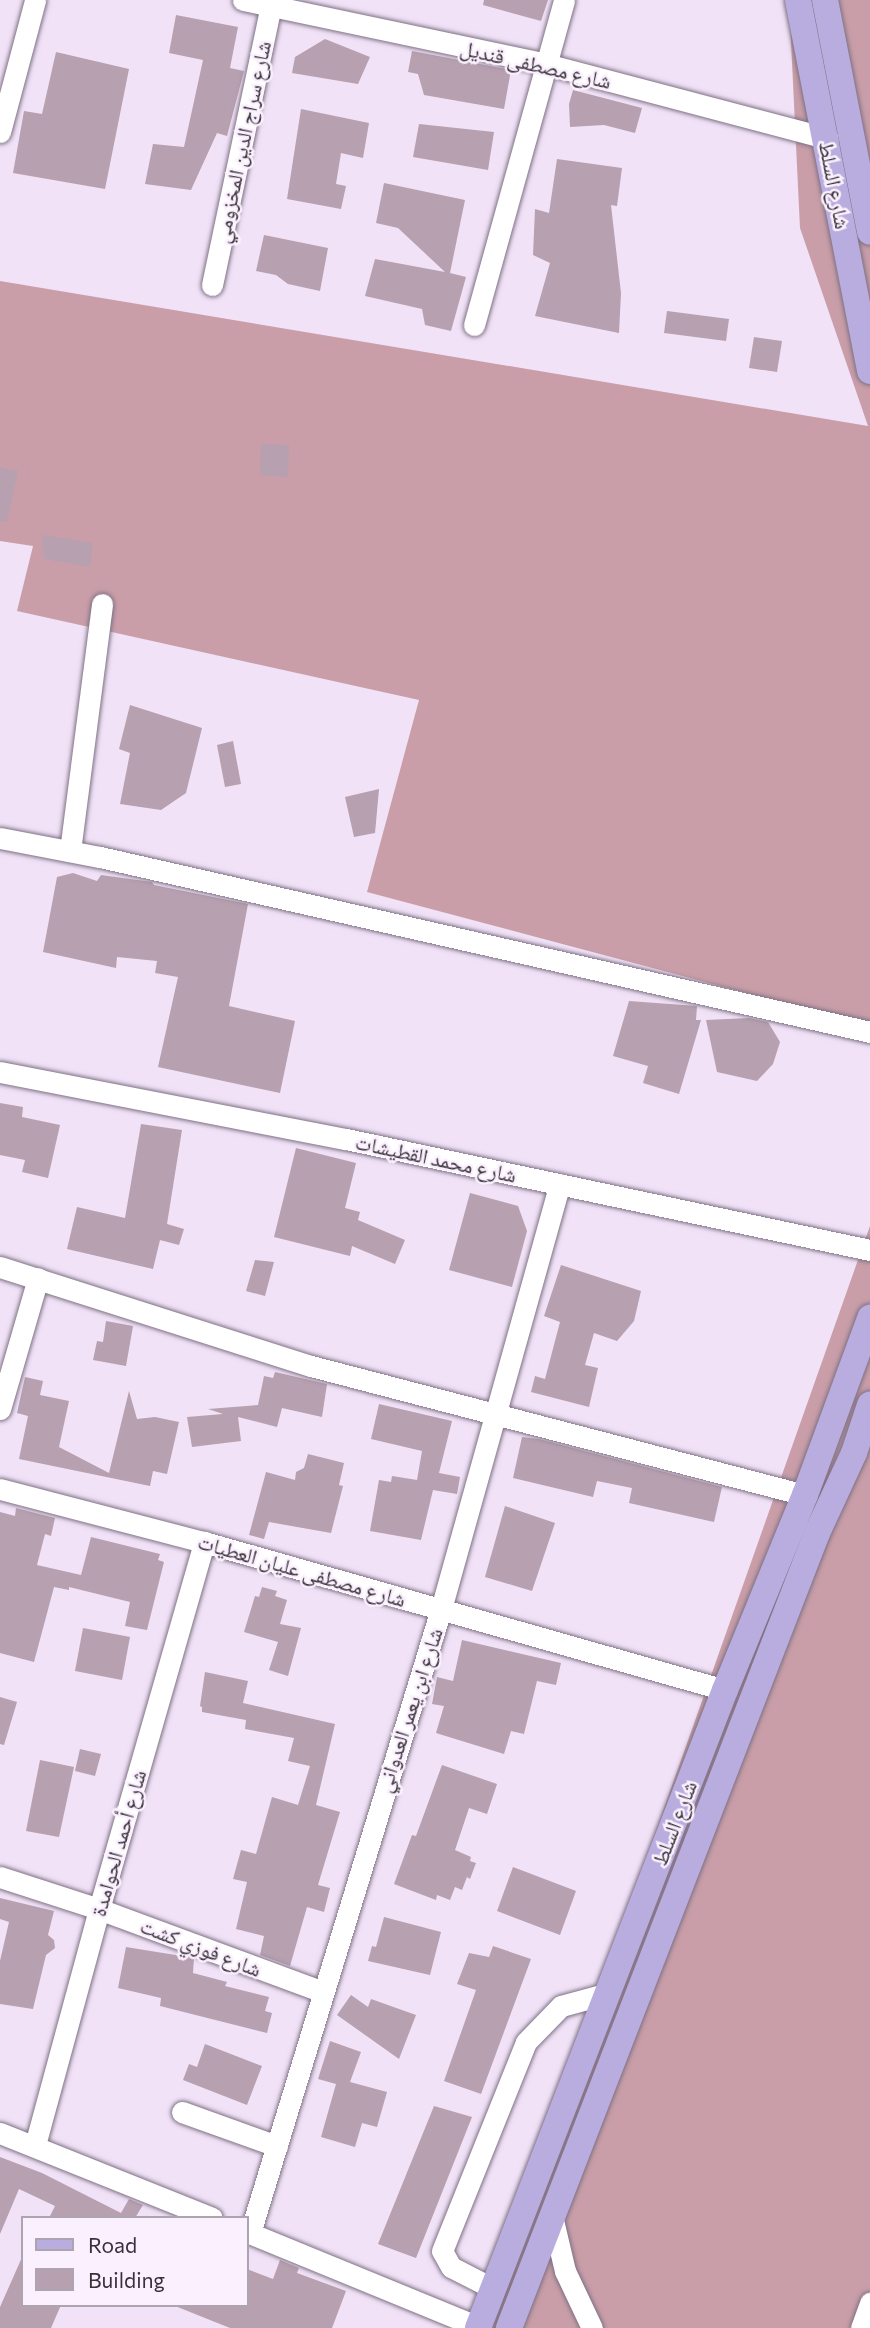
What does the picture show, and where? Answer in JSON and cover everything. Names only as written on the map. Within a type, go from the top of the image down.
[{"type":"main road","name":"شارع السلط","points":[[798,0],[827,138],[870,371]]},
{"type":"main road","name":"شارع السلط","points":[[825,0],[870,232]]},
{"type":"main road","name":"شارع السلط","points":[[478,2327],[610,1993],[724,1690],[805,1495],[870,1318]]},
{"type":"main road","name":"شارع السلط","points":[[509,2328],[817,1533],[862,1456],[870,1405]]},
{"type":"street","points":[[0,132],[35,0]]},
{"type":"street","name":"شارع مصطفى قنديل","points":[[243,0],[272,3],[546,64],[827,138]]},
{"type":"street","points":[[474,325],[564,0]]},
{"type":"street","name":"شارع سراج الدين المخزومي","points":[[212,285],[272,3]]},
{"type":"street","points":[[70,851],[102,604]]},
{"type":"street","points":[[0,838],[70,851],[870,1032]]},
{"type":"street","name":"شارع محمد القطيشات","points":[[0,1072],[560,1184],[870,1250]]},
{"type":"street","name":"شارع ابن يعمر العدواني","points":[[478,2327],[248,2233],[441,1609],[560,1184]]},
{"type":"street","points":[[0,1267],[311,1366],[805,1495]]},
{"type":"street","points":[[0,1409],[38,1279]]},
{"type":"street","name":"شارع مصطفى عليان العطيات","points":[[0,1489],[204,1542],[724,1690]]},
{"type":"street","name":"شارع أحمد الحوامدة","points":[[36,2145],[99,1909],[204,1542]]},
{"type":"street","name":"شارع فوزي كشت","points":[[0,1877],[99,1909],[323,1992]]},
{"type":"street","points":[[494,2290],[451,2267],[442,2251],[526,2042],[561,2006],[610,1993]]},
{"type":"street","points":[[182,2112],[277,2146]]},
{"type":"street","points":[[0,2133],[36,2145],[207,2216]]},
{"type":"street","points":[[552,2216],[565,2271],[592,2328]]},
{"type":"street","points":[[861,2328],[870,2302]]},
{"type":"shaded area","points":[[789,0],[870,0],[870,1026],[367,892],[419,700],[17,611],[33,546],[0,541],[0,281],[868,426],[800,228]]},
{"type":"shaded area","points":[[870,1226],[870,2328],[480,2328],[494,2289]]},
{"type":"building","points":[[484,0],[548,0],[541,21],[483,5]]},
{"type":"building","points":[[176,15],[238,27],[230,68],[244,71],[227,136],[217,133],[191,190],[145,184],[153,144],[184,147],[203,60],[169,53]]},
{"type":"building","points":[[325,39],[370,57],[358,84],[292,73],[295,57]]},
{"type":"building","points":[[412,51],[511,70],[504,109],[424,95],[418,74],[408,72]]},
{"type":"building","points":[[56,52],[129,69],[105,189],[13,173],[24,111],[42,114]]},
{"type":"building","points":[[573,90],[642,108],[635,133],[604,125],[570,127],[569,104]]},
{"type":"building","points":[[301,109],[369,123],[363,158],[341,153],[336,184],[346,186],[341,209],[287,199]]},
{"type":"building","points":[[419,124],[494,132],[488,170],[413,157]]},
{"type":"building","points":[[557,159],[622,168],[617,206],[611,205],[621,293],[619,333],[535,316],[550,263],[533,255],[535,209],[549,213]]},
{"type":"building","points":[[384,183],[465,200],[450,273],[466,277],[451,331],[425,325],[422,309],[365,296],[375,259],[445,272],[398,228],[376,223]]},
{"type":"building","points":[[264,235],[328,248],[320,291],[288,284],[276,275],[256,271]]},
{"type":"building","points":[[667,311],[729,319],[726,341],[664,333]]},
{"type":"building","points":[[754,337],[782,341],[777,372],[749,368]]},
{"type":"building","points":[[261,444],[289,445],[288,477],[260,475]]},
{"type":"building","points":[[0,467],[18,471],[7,522],[0,521]]},
{"type":"building","points":[[42,535],[93,543],[90,567],[44,559]]},
{"type":"building","points":[[130,705],[202,728],[186,793],[161,810],[120,804],[130,753],[119,749]]},
{"type":"building","points":[[233,741],[241,784],[225,787],[217,745]]},
{"type":"building","points":[[379,789],[375,833],[354,837],[345,797]]},
{"type":"building","points":[[73,873],[97,881],[101,875],[152,882],[154,885],[248,904],[229,1006],[295,1021],[280,1093],[158,1067],[178,977],[155,973],[157,961],[117,957],[116,968],[43,952],[57,877]]},
{"type":"building","points":[[629,1001],[697,1006],[696,1020],[701,1020],[679,1094],[643,1083],[648,1066],[613,1056]]},
{"type":"building","points":[[749,1018],[768,1022],[780,1042],[773,1064],[757,1081],[717,1072],[706,1020]]},
{"type":"building","points":[[0,1103],[23,1107],[22,1117],[60,1125],[48,1178],[22,1172],[25,1160],[0,1155]]},
{"type":"building","points":[[141,1124],[182,1130],[167,1224],[184,1229],[179,1245],[160,1240],[153,1269],[67,1249],[77,1207],[125,1218]]},
{"type":"building","points":[[296,1148],[356,1163],[345,1208],[360,1212],[358,1220],[405,1240],[395,1264],[352,1246],[350,1256],[274,1237]]},
{"type":"building","points":[[470,1193],[518,1206],[527,1231],[512,1287],[449,1270]]},
{"type":"building","points":[[255,1260],[274,1262],[265,1296],[246,1291]]},
{"type":"building","points":[[561,1265],[641,1291],[634,1321],[617,1341],[594,1333],[585,1365],[598,1368],[589,1407],[531,1392],[535,1376],[545,1379],[560,1322],[544,1316]]},
{"type":"building","points":[[106,1321],[133,1326],[126,1366],[93,1360],[97,1341],[103,1342]]},
{"type":"building","points":[[275,1372],[327,1384],[322,1417],[282,1408],[277,1427],[238,1417],[241,1441],[192,1447],[187,1417],[223,1414],[208,1409],[258,1405],[264,1376],[273,1378]]},
{"type":"building","points":[[25,1377],[43,1381],[40,1395],[69,1401],[59,1447],[109,1473],[129,1391],[137,1419],[155,1417],[179,1422],[167,1474],[153,1471],[150,1486],[19,1459],[28,1416],[17,1413]]},
{"type":"building","points":[[379,1404],[452,1421],[439,1473],[460,1477],[457,1494],[433,1490],[421,1540],[370,1531],[379,1480],[391,1482],[392,1476],[417,1480],[422,1451],[371,1439]]},
{"type":"building","points":[[522,1437],[539,1439],[722,1487],[714,1522],[629,1503],[632,1488],[597,1481],[593,1497],[513,1478]]},
{"type":"building","points":[[308,1454],[344,1463],[339,1485],[343,1486],[331,1533],[269,1522],[264,1539],[249,1535],[266,1472],[295,1480],[296,1472],[304,1468]]},
{"type":"building","points":[[505,1506],[555,1523],[532,1591],[485,1577]]},
{"type":"building","points":[[16,1508],[55,1518],[51,1536],[45,1534],[37,1565],[81,1575],[91,1537],[160,1554],[158,1560],[164,1562],[147,1630],[125,1626],[130,1602],[69,1587],[69,1590],[54,1587],[34,1662],[0,1653],[0,1512],[15,1516]]},
{"type":"building","points":[[262,1587],[277,1591],[275,1596],[287,1600],[280,1624],[301,1628],[288,1676],[269,1670],[278,1642],[244,1632],[255,1596],[259,1597]]},
{"type":"building","points":[[83,1628],[130,1637],[122,1680],[75,1671]]},
{"type":"building","points":[[462,1640],[561,1663],[556,1685],[537,1681],[524,1734],[511,1731],[504,1754],[436,1733],[444,1706],[432,1704],[437,1677],[453,1681]]},
{"type":"building","points":[[205,1672],[248,1681],[243,1703],[335,1724],[316,1805],[340,1812],[318,1885],[330,1888],[324,1912],[307,1907],[290,1966],[260,1955],[264,1936],[236,1929],[247,1882],[233,1879],[241,1850],[256,1854],[272,1797],[298,1805],[310,1766],[288,1761],[294,1738],[245,1729],[246,1720],[202,1712],[200,1706]]},
{"type":"building","points":[[0,1697],[17,1702],[4,1745],[0,1744]]},
{"type":"building","points":[[80,1749],[101,1754],[95,1776],[75,1771]]},
{"type":"building","points":[[40,1760],[74,1767],[59,1837],[26,1831]]},
{"type":"building","points":[[442,1765],[497,1784],[487,1814],[469,1808],[455,1850],[471,1857],[470,1861],[476,1863],[470,1879],[467,1877],[462,1890],[455,1887],[450,1900],[437,1895],[436,1900],[394,1884],[412,1835],[416,1836]]},
{"type":"building","points":[[513,1867],[576,1891],[560,1935],[497,1911]]},
{"type":"building","points":[[0,1898],[54,1911],[48,1935],[54,1940],[55,1948],[46,1955],[33,2009],[0,2004],[0,1961],[9,1922],[0,1919]]},
{"type":"building","points":[[384,1917],[441,1932],[430,1975],[368,1961],[372,1946],[376,1947]]},
{"type":"building","points":[[493,1946],[531,1959],[481,2094],[444,2081],[476,1990],[457,1984],[469,1953],[489,1957]]},
{"type":"building","points":[[126,1947],[194,1958],[193,1973],[227,1982],[225,1986],[269,1997],[265,2011],[272,2013],[267,2033],[160,2006],[161,1998],[118,1988]]},
{"type":"building","points":[[351,1995],[368,2007],[371,1999],[416,2015],[399,2059],[337,2015]]},
{"type":"building","points":[[330,2041],[361,2052],[350,2082],[387,2092],[377,2127],[362,2123],[355,2147],[321,2137],[336,2084],[318,2079]]},
{"type":"building","points":[[205,2044],[262,2066],[247,2105],[183,2080],[189,2064],[197,2067]]},
{"type":"building","points":[[434,2106],[472,2117],[416,2258],[378,2244]]},
{"type":"building","points":[[0,2157],[42,2173],[121,2213],[129,2199],[143,2205],[136,2216],[50,2216],[55,2206],[19,2189],[0,2234]]},
{"type":"building","points":[[21,2260],[21,2307],[60,2307],[51,2328],[0,2328],[0,2307]]},
{"type":"building","points":[[280,2260],[299,2268],[297,2273],[346,2291],[332,2328],[230,2328],[178,2307],[248,2307],[248,2269],[273,2279]]}]
